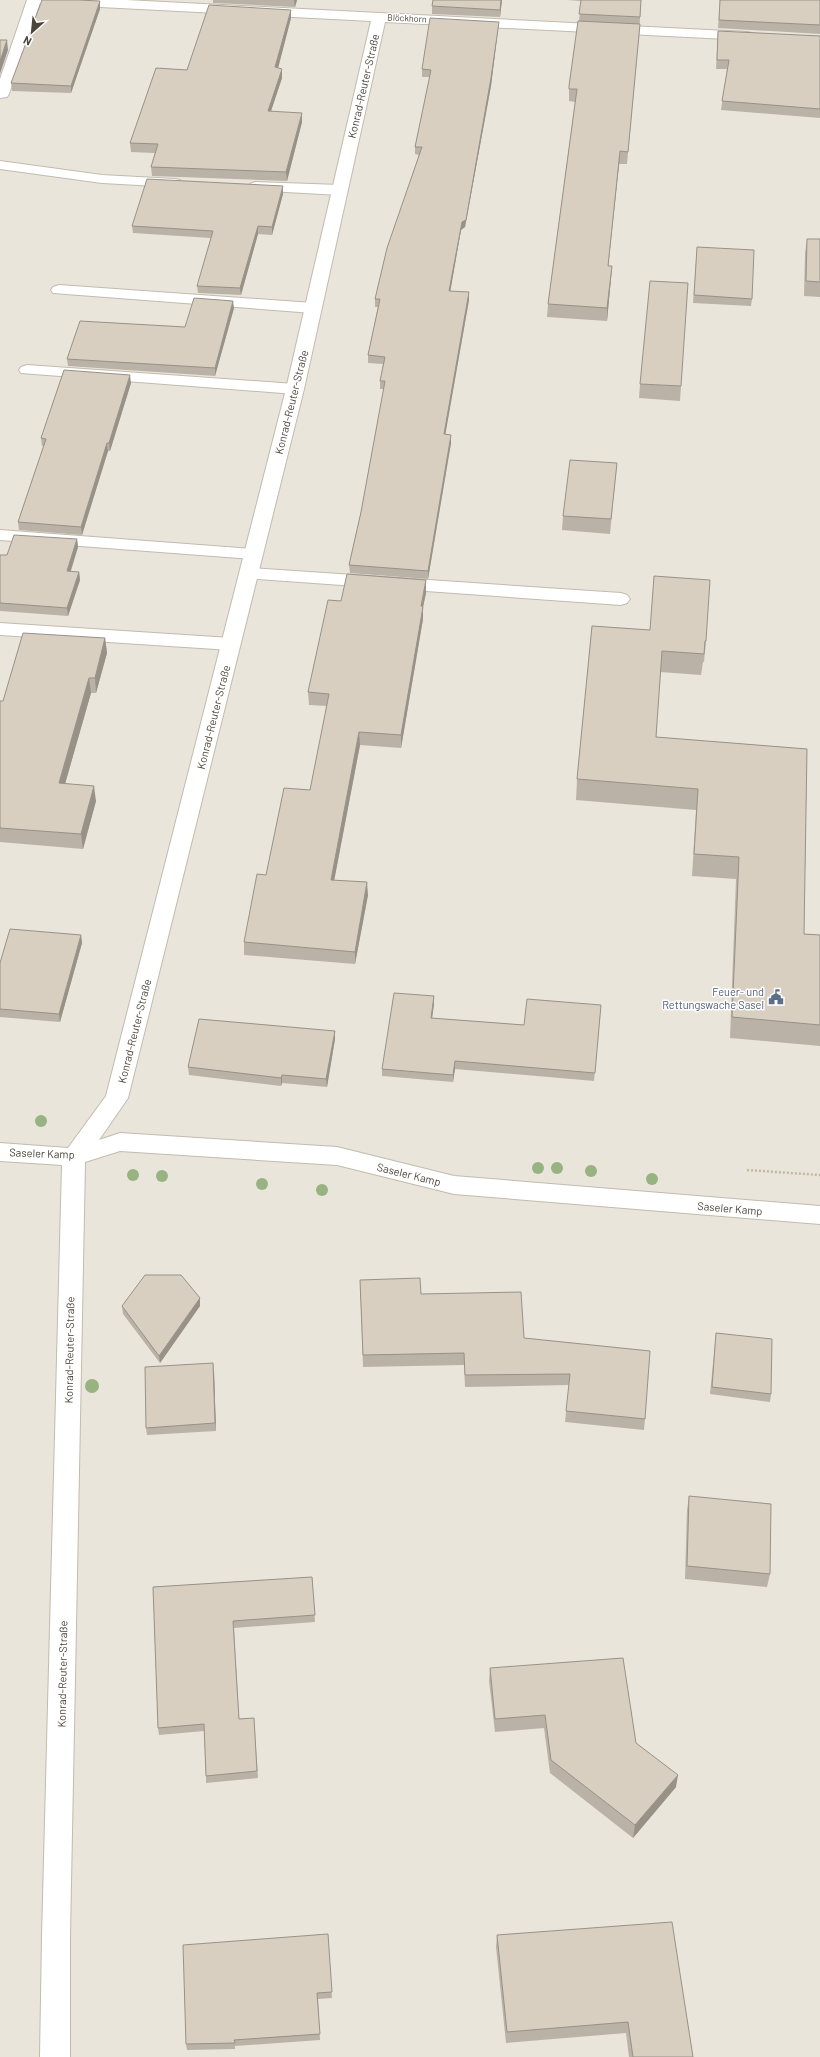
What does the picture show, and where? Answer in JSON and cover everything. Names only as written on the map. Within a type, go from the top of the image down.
[{"type":"street","name":"Blöckhorn","points":[[42,0],[758,36]]},
{"type":"street","points":[[334,15],[338,0]]},
{"type":"street","name":"Konrad-Reuter-Straße","points":[[55,2057],[56,1936],[74,1157],[118,1098],[295,389],[379,17]]},
{"type":"street","name":"Saseler Kamp","points":[[0,1152],[74,1157],[120,1142],[337,1156],[454,1185],[820,1215]]},
{"type":"lane","points":[[2,94],[34,0]]},
{"type":"lane","points":[[0,165],[102,180],[190,184]]},
{"type":"lane","points":[[238,186],[340,190]]},
{"type":"lane","points":[[59,290],[313,308]]},
{"type":"lane","points":[[27,370],[295,389]]},
{"type":"lane","points":[[0,535],[253,554]]},
{"type":"lane","points":[[248,574],[621,599]]},
{"type":"lane","points":[[0,629],[231,644]]},
{"type":"shaded area","points":[[0,0],[820,0],[820,2057],[0,2057]]},
{"type":"building","points":[[42,0],[100,1],[71,86],[11,83]]},
{"type":"building","points":[[433,0],[501,0],[500,10],[432,6]]},
{"type":"building","points":[[581,0],[641,0],[640,17],[579,14]]},
{"type":"building","points":[[720,0],[820,0],[820,25],[719,20]]},
{"type":"building","points":[[209,5],[291,10],[275,67],[282,69],[268,111],[302,113],[286,172],[151,167],[158,144],[130,143],[156,68],[187,70]]},
{"type":"building","points":[[430,18],[499,22],[491,78],[466,220],[462,222],[449,291],[469,292],[444,434],[451,435],[428,571],[349,565],[361,512],[385,381],[380,381],[385,357],[368,355],[380,299],[375,299],[387,248],[422,147],[415,147],[431,70],[422,69]]},
{"type":"building","points":[[578,21],[640,24],[628,152],[620,151],[608,266],[612,266],[607,308],[548,304],[577,89],[569,89],[569,86]]},
{"type":"building","points":[[718,31],[820,36],[820,109],[722,101],[729,60],[717,60]]},
{"type":"building","points":[[0,40],[7,40],[0,61]]},
{"type":"building","points":[[147,179],[283,186],[272,227],[258,226],[240,288],[197,286],[213,231],[132,226]]},
{"type":"building","points":[[807,239],[820,239],[820,282],[806,281]]},
{"type":"building","points":[[697,247],[754,250],[752,299],[694,295]]},
{"type":"building","points":[[650,281],[688,283],[681,386],[640,384]]},
{"type":"building","points":[[194,298],[233,301],[215,368],[67,359],[80,321],[185,327]]},
{"type":"building","points":[[64,370],[130,375],[81,527],[18,522],[46,439],[41,438]]},
{"type":"building","points":[[570,460],[617,463],[611,519],[563,516]]},
{"type":"building","points":[[14,535],[77,539],[67,571],[79,572],[67,608],[0,603],[0,555],[7,555]]},
{"type":"building","points":[[347,574],[426,580],[421,606],[423,607],[401,735],[359,732],[331,880],[367,882],[355,952],[244,942],[257,874],[266,875],[284,788],[310,790],[329,694],[308,692],[328,600],[341,601]]},
{"type":"building","points":[[654,576],[710,580],[704,654],[662,651],[656,737],[807,749],[804,934],[820,935],[820,1025],[732,1017],[739,857],[694,854],[698,789],[577,779],[592,626],[650,630]]},
{"type":"building","points":[[23,633],[105,638],[95,678],[89,678],[59,783],[94,786],[81,834],[0,828],[0,701],[3,701]]},
{"type":"building","points":[[10,929],[81,935],[59,1014],[0,1009],[0,963]]},
{"type":"building","points":[[394,993],[434,996],[431,1018],[524,1025],[527,999],[601,1005],[595,1073],[455,1061],[453,1075],[382,1069]]},
{"type":"building","points":[[199,1019],[335,1031],[326,1079],[282,1075],[281,1078],[188,1067]]},
{"type":"building","points":[[145,1275],[181,1275],[200,1298],[159,1356],[122,1306]]},
{"type":"building","points":[[420,1278],[421,1294],[521,1292],[524,1338],[650,1351],[645,1419],[566,1411],[570,1374],[465,1375],[464,1353],[363,1355],[360,1280]]},
{"type":"building","points":[[716,1333],[772,1339],[771,1394],[712,1387]]},
{"type":"building","points":[[213,1363],[215,1423],[146,1428],[145,1367]]},
{"type":"building","points":[[689,1496],[771,1504],[770,1574],[687,1566]]},
{"type":"building","points":[[312,1577],[315,1615],[233,1621],[239,1719],[254,1718],[257,1771],[206,1776],[204,1724],[158,1728],[153,1587]]},
{"type":"building","points":[[623,1658],[636,1743],[678,1775],[635,1825],[551,1760],[545,1715],[495,1719],[490,1668]]},
{"type":"building","points":[[672,1922],[693,2057],[633,2057],[628,2022],[507,2032],[497,1935]]},
{"type":"building","points":[[328,1934],[332,1992],[317,1993],[320,2034],[234,2040],[235,2043],[186,2044],[183,1945]]},
{"type":"place","name":"Feuer- und Rettungswache Sasel","points":[[776,997]]}]
